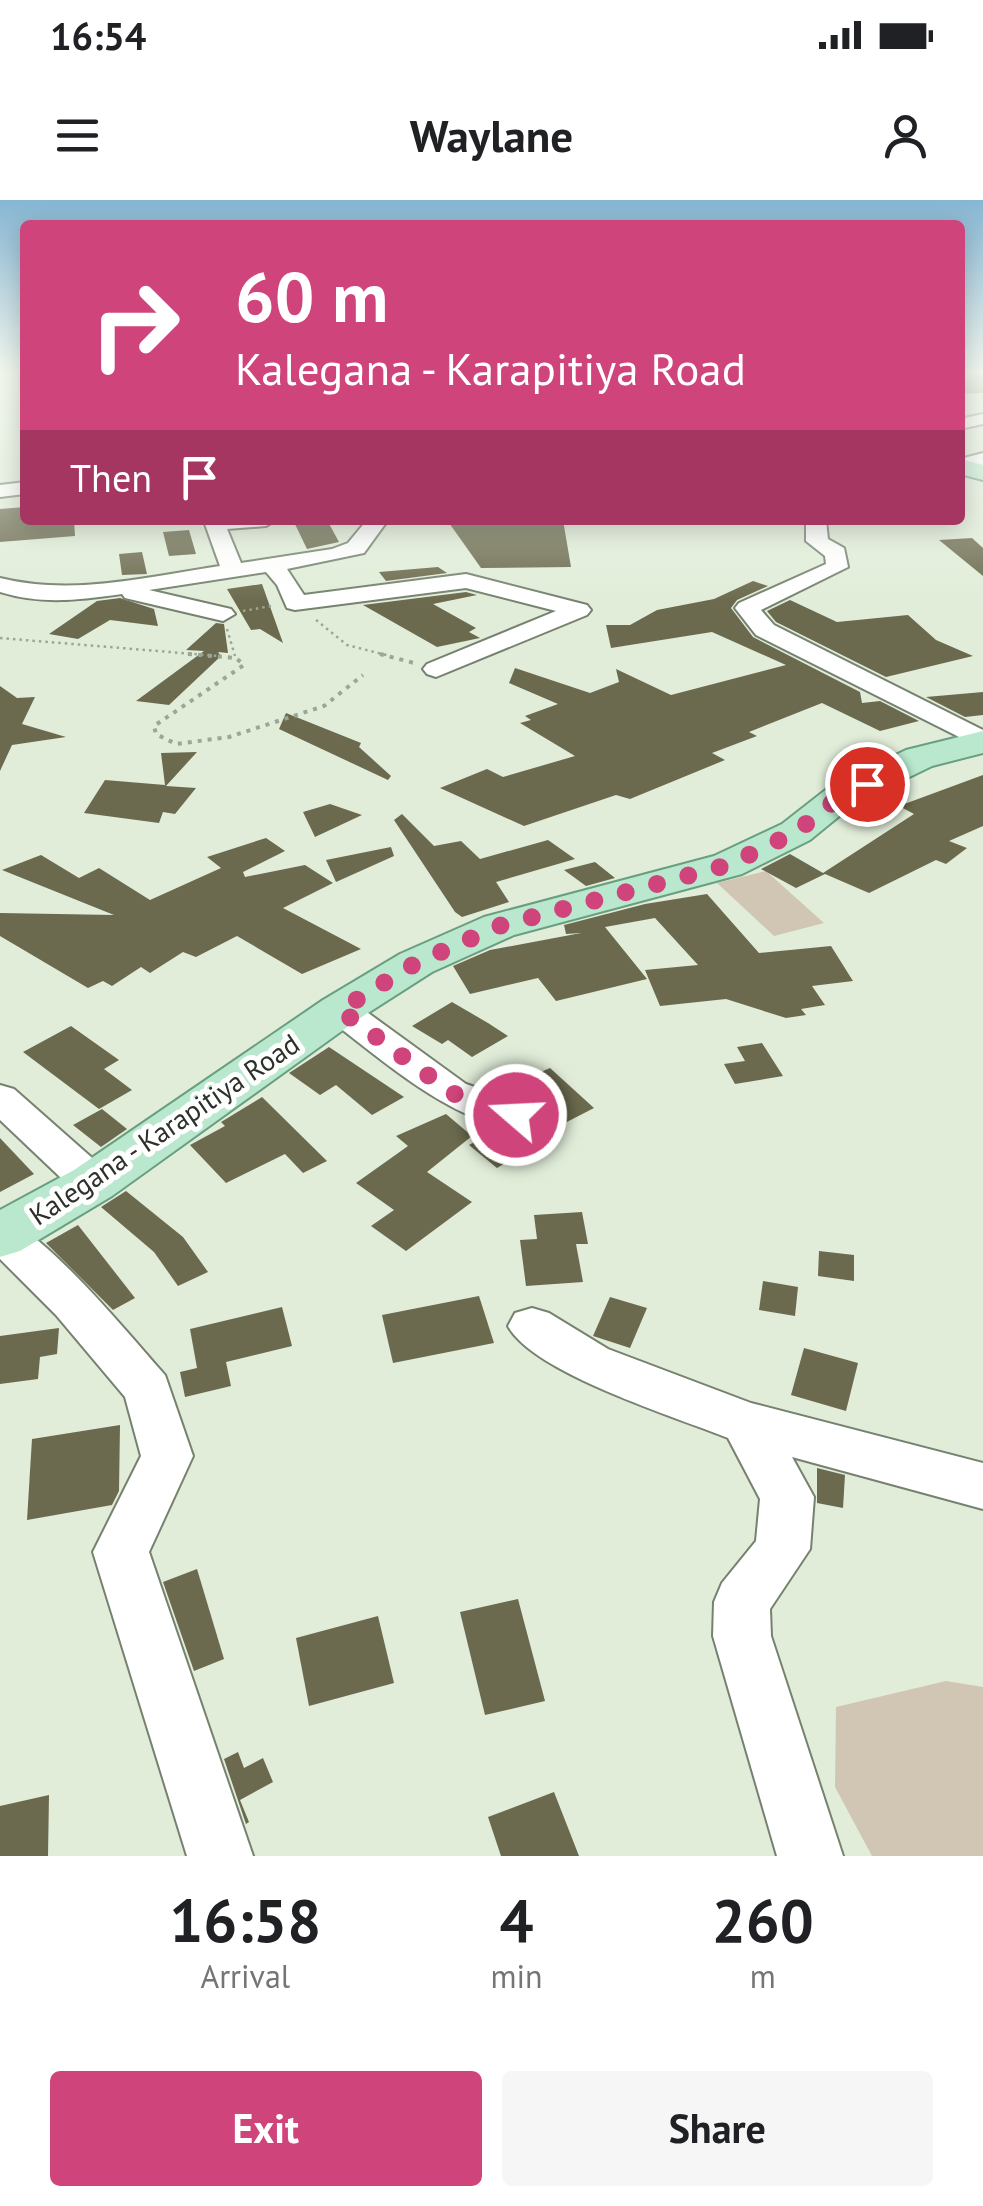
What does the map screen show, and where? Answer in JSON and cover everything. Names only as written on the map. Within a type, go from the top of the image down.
[{"type":"main road","name":"Kalegana - Karapitiya Road","points":[[2,1235],[92,1184],[340,1010],[416,963],[499,926],[728,865],[796,832],[841,796],[920,758],[983,742]]},
{"type":"street","points":[[216,525],[232,569]]},
{"type":"street","points":[[0,585],[77,594],[336,555],[356,548],[374,525]]},
{"type":"street","points":[[818,525],[817,540],[836,553],[837,567],[747,608],[765,630],[983,742]]},
{"type":"street","points":[[270,564],[288,583],[295,603],[466,581],[579,610],[436,669]]},
{"type":"street","points":[[112,588],[223,614]]},
{"type":"street","points":[[340,1010],[452,1093],[516,1115]]},
{"type":"street","points":[[0,1098],[92,1184]]},
{"type":"street","points":[[2,1235],[72,1302],[146,1389],[167,1456],[121,1552],[220,1856]]},
{"type":"street","points":[[532,1326],[591,1363],[746,1423],[983,1486]]},
{"type":"street","points":[[746,1423],[786,1497],[783,1549],[742,1602],[742,1636],[810,1856]]},
{"type":"path","points":[[363,676],[324,706],[229,737],[176,744],[156,734],[154,726],[244,666],[236,658],[223,614],[295,603],[346,645],[436,669]]},
{"type":"path","points":[[0,638],[236,658]]},
{"type":"shaded area","points":[[766,871],[824,923],[774,936],[717,883]]},
{"type":"shaded area","points":[[946,1681],[983,1687],[983,1856],[872,1856],[835,1787],[836,1707]]},
{"type":"building","points":[[20,507],[20,525],[74,525],[75,536],[0,542],[0,509]]},
{"type":"building","points":[[295,525],[330,525],[339,542],[307,549]]},
{"type":"building","points":[[451,525],[564,525],[571,567],[481,568]]},
{"type":"building","points":[[189,530],[196,554],[169,556],[163,532]]},
{"type":"building","points":[[972,538],[983,548],[983,576],[939,540]]},
{"type":"building","points":[[142,552],[147,574],[122,575],[119,554]]},
{"type":"building","points":[[438,567],[447,573],[386,581],[379,572]]},
{"type":"building","points":[[753,581],[768,586],[737,600],[731,608],[753,637],[860,692],[862,703],[880,701],[919,721],[880,731],[822,703],[749,732],[757,736],[712,753],[725,760],[630,799],[616,795],[524,826],[440,788],[487,769],[503,777],[575,756],[520,723],[531,720],[525,716],[558,704],[509,683],[515,668],[590,693],[619,682],[616,669],[671,695],[786,665],[712,632],[611,648],[606,625],[630,625],[657,610],[714,599]]},
{"type":"building","points":[[262,584],[283,643],[260,629],[251,630],[227,589]]},
{"type":"building","points":[[466,592],[477,595],[433,604],[476,628],[469,632],[480,638],[437,647],[363,605]]},
{"type":"building","points":[[120,598],[154,609],[158,626],[110,620],[78,639],[49,634],[97,601]]},
{"type":"building","points":[[790,600],[837,622],[908,615],[936,640],[973,656],[886,677],[776,622],[767,611]]},
{"type":"building","points":[[216,623],[224,624],[228,653],[218,652],[221,656],[169,705],[136,701],[204,651],[186,650]]},
{"type":"building","points":[[0,686],[17,698],[35,697],[22,724],[66,737],[12,745],[0,771]]},
{"type":"building","points":[[983,692],[983,715],[965,717],[926,697]]},
{"type":"building","points":[[286,713],[361,743],[359,747],[391,776],[388,780],[279,729]]},
{"type":"building","points":[[197,752],[166,786],[196,788],[175,814],[163,812],[159,823],[84,813],[105,780],[165,785],[161,753]]},
{"type":"building","points":[[983,775],[983,826],[949,841],[967,848],[946,864],[936,860],[869,893],[825,874],[796,888],[761,869],[790,854],[823,873],[914,814],[899,806]]},
{"type":"building","points":[[330,804],[362,815],[315,837],[303,812]]},
{"type":"building","points":[[402,814],[434,846],[461,841],[480,859],[548,840],[575,859],[496,882],[509,902],[462,917],[394,820]]},
{"type":"building","points":[[266,838],[285,851],[243,872],[245,877],[305,865],[333,883],[283,908],[361,949],[302,974],[237,936],[196,957],[183,952],[150,973],[141,967],[112,986],[103,981],[88,988],[0,936],[0,913],[114,915],[2,870],[41,855],[79,878],[99,868],[150,900],[221,868],[207,857]]},
{"type":"building","points":[[391,847],[394,856],[336,882],[326,860]]},
{"type":"building","points":[[595,862],[615,878],[586,886],[564,870]]},
{"type":"building","points":[[707,894],[759,953],[831,946],[853,981],[812,986],[825,1005],[801,1009],[806,1015],[786,1018],[726,999],[660,1006],[645,970],[698,965],[655,918],[605,927],[647,979],[556,1001],[538,978],[470,994],[453,966],[490,950],[581,933],[566,934],[564,925],[645,904]]},
{"type":"building","points":[[452,1002],[508,1036],[472,1057],[448,1040],[442,1044],[412,1026]]},
{"type":"building","points":[[71,1026],[119,1060],[104,1069],[132,1090],[99,1109],[23,1052]]},
{"type":"building","points":[[762,1043],[783,1076],[735,1084],[724,1064],[745,1061],[737,1047]]},
{"type":"building","points":[[329,1047],[404,1097],[372,1115],[336,1085],[320,1095],[289,1073]]},
{"type":"building","points":[[550,1068],[594,1108],[526,1143],[531,1148],[497,1168],[469,1145],[500,1128],[533,1126],[539,1117],[538,1107],[511,1085]]},
{"type":"building","points":[[262,1097],[327,1161],[303,1173],[285,1154],[226,1183],[190,1145],[225,1126],[221,1122]]},
{"type":"building","points":[[102,1109],[127,1129],[101,1147],[73,1125]]},
{"type":"building","points":[[446,1114],[472,1136],[427,1172],[472,1202],[406,1251],[371,1226],[394,1210],[356,1183],[408,1146],[396,1136]]},
{"type":"building","points":[[0,1138],[34,1174],[0,1192]]},
{"type":"building","points":[[126,1191],[183,1237],[208,1272],[178,1286],[154,1252],[101,1207]]},
{"type":"building","points":[[582,1212],[588,1244],[576,1244],[583,1282],[526,1286],[520,1240],[537,1239],[534,1215]]},
{"type":"building","points":[[78,1225],[135,1298],[113,1310],[46,1243]]},
{"type":"building","points":[[819,1251],[854,1255],[854,1281],[818,1276]]},
{"type":"building","points":[[763,1281],[798,1287],[795,1316],[759,1310]]},
{"type":"building","points":[[479,1296],[494,1343],[393,1363],[382,1315]]},
{"type":"building","points":[[610,1297],[647,1308],[630,1348],[593,1336]]},
{"type":"building","points":[[282,1307],[292,1346],[226,1362],[231,1386],[185,1397],[180,1372],[197,1368],[190,1329]]},
{"type":"building","points":[[59,1328],[57,1354],[40,1357],[38,1379],[0,1384],[0,1336]]},
{"type":"building","points":[[804,1348],[858,1363],[846,1411],[791,1395]]},
{"type":"building","points":[[120,1425],[119,1491],[112,1505],[27,1520],[32,1439]]},
{"type":"building","points":[[817,1468],[845,1475],[843,1508],[817,1503]]},
{"type":"building","points":[[197,1569],[224,1659],[194,1671],[163,1582]]},
{"type":"building","points":[[518,1599],[545,1701],[485,1715],[460,1612]]},
{"type":"building","points":[[378,1616],[394,1683],[309,1706],[296,1638]]},
{"type":"building","points":[[238,1752],[244,1768],[263,1758],[273,1782],[240,1800],[249,1822],[246,1824],[224,1759]]},
{"type":"building","points":[[554,1792],[579,1856],[501,1856],[488,1817]]},
{"type":"building","points":[[49,1795],[48,1856],[0,1856],[0,1806]]},
{"type":"route","points":[[516,1115],[452,1093],[340,1010],[416,963],[499,926],[728,865],[796,832],[841,796],[867,784]]}]
